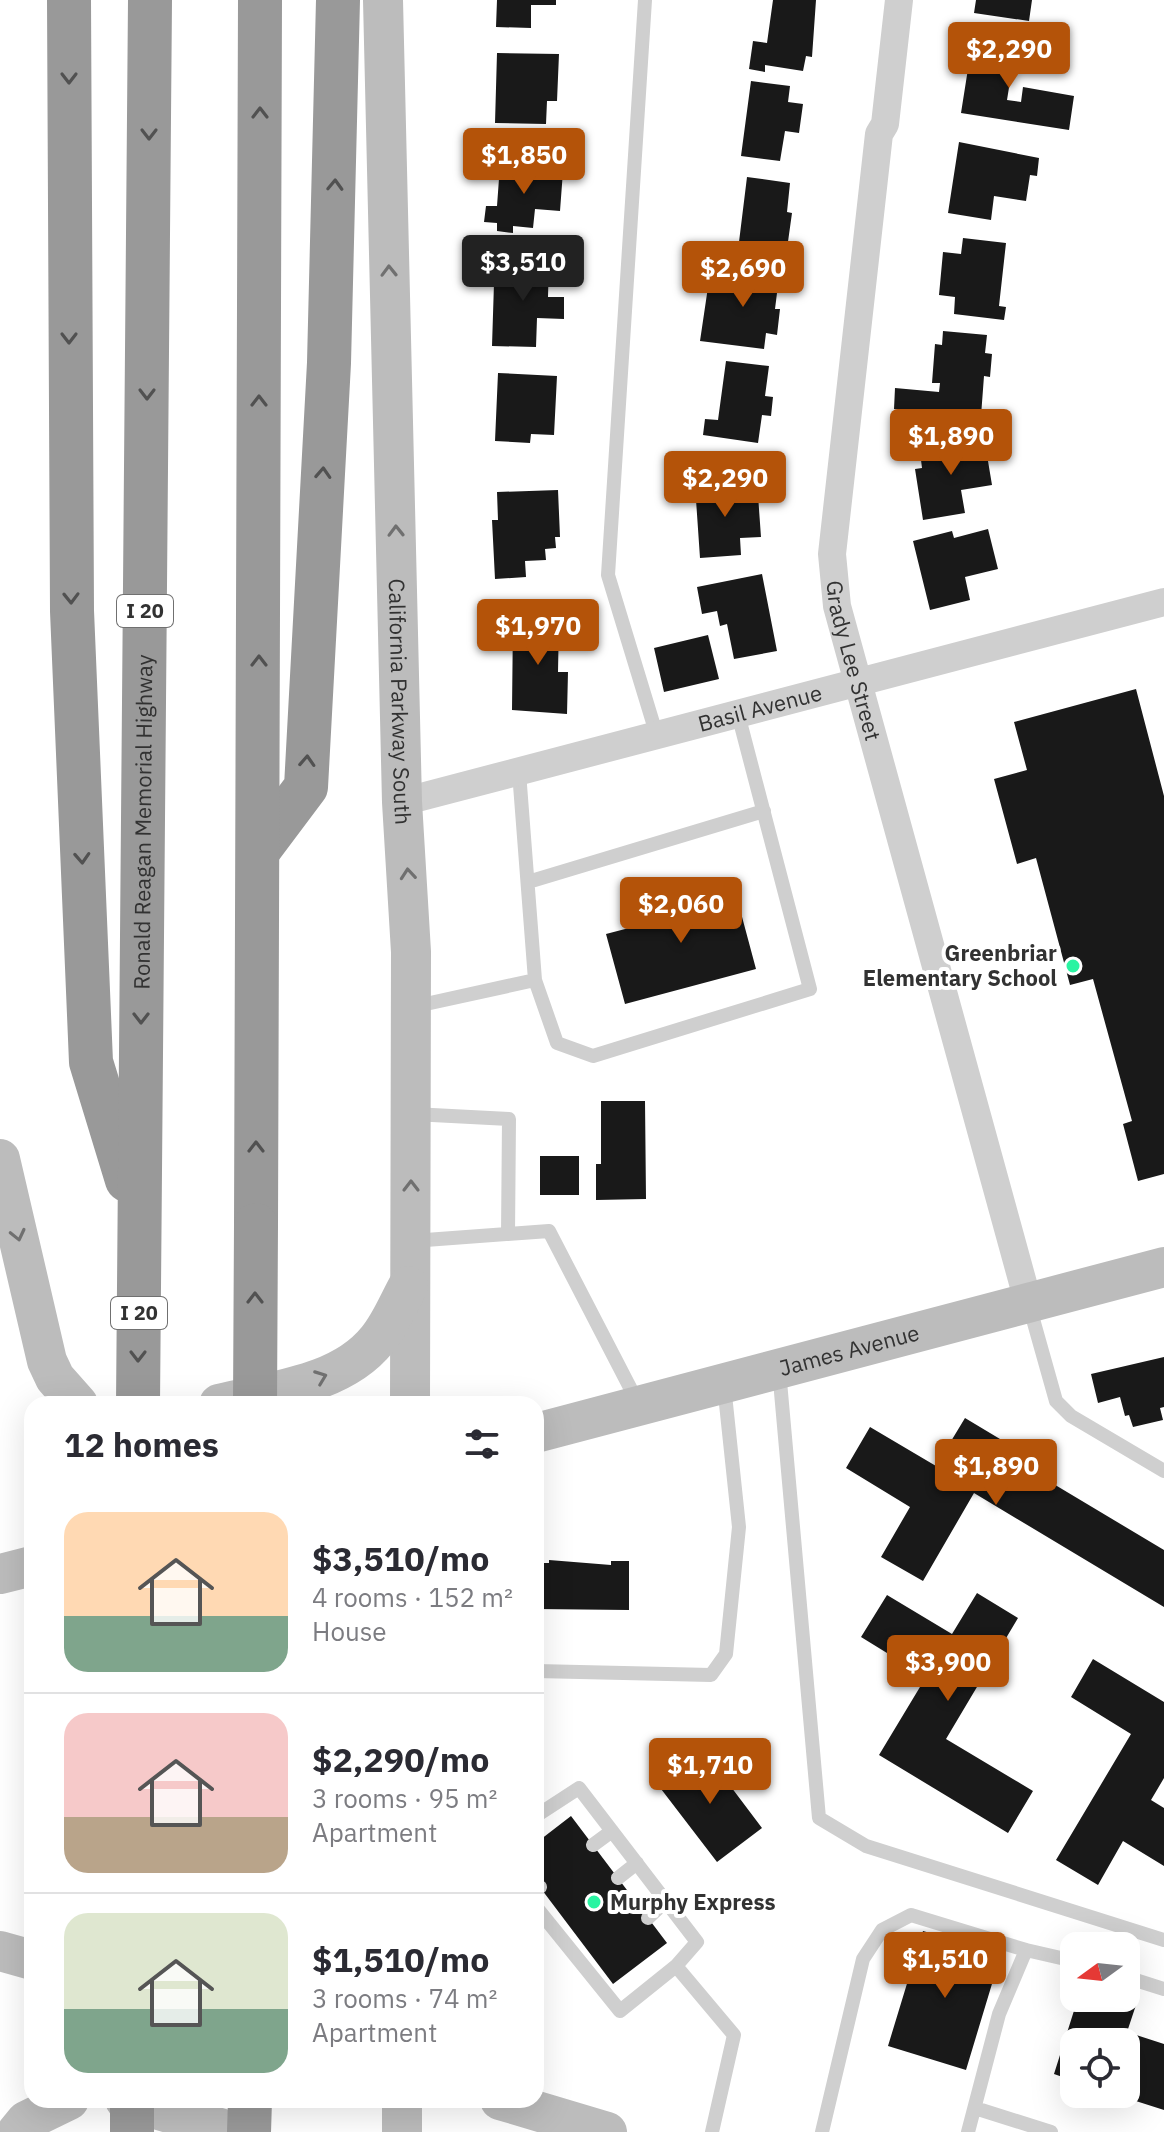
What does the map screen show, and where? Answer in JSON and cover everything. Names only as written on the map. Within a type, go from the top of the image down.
[{"type":"highway","points":[[69,0],[72,611],[91,1062],[140,1222]]},
{"type":"highway","name":"Ronald Reagan Memorial Highway","points":[[138,1396],[150,0]]},
{"type":"highway","points":[[255,1396],[260,0]]},
{"type":"highway","points":[[258,851],[306,787],[329,363],[338,0]]},
{"type":"highway","points":[[132,2108],[132,2132]]},
{"type":"highway","points":[[249,2132],[250,2108]]},
{"type":"main road","name":"California Parkway South","points":[[383,0],[402,802],[409,890],[412,1007],[410,1396]]},
{"type":"main road","points":[[0,1159],[47,1361],[55,1378],[71,1396]]},
{"type":"main road","name":"James Avenue","points":[[544,1431],[1164,1267]]},
{"type":"main road","points":[[251,1396],[312,1381],[359,1359],[379,1339],[411,1281]]},
{"type":"main road","points":[[0,1574],[24,1568]]},
{"type":"main road","points":[[0,1951],[24,1958]]},
{"type":"main road","points":[[17,2132],[26,2121],[53,2108]]},
{"type":"main road","points":[[152,2108],[233,2132]]},
{"type":"main road","points":[[402,2108],[402,2132]]},
{"type":"main road","points":[[527,2108],[607,2132]]},
{"type":"street","name":"Grady Lee Street","points":[[899,0],[885,124],[879,134],[832,554],[837,606],[1029,1305]]},
{"type":"street","name":"Basil Avenue","points":[[402,802],[1164,602]]},
{"type":"lane","points":[[645,0],[608,575],[657,736]]},
{"type":"lane","points":[[519,772],[535,980],[557,1043],[593,1056],[810,989],[738,714]]},
{"type":"lane","points":[[528,882],[764,811]]},
{"type":"lane","points":[[412,1007],[535,980]]},
{"type":"lane","points":[[412,1114],[509,1119],[508,1234]]},
{"type":"lane","points":[[411,1241],[549,1231],[639,1406]]},
{"type":"lane","points":[[1029,1305],[1056,1401],[1071,1416],[1164,1471]]},
{"type":"lane","points":[[779,1370],[819,1818],[866,1846],[1164,1940]]},
{"type":"lane","points":[[544,1671],[711,1675],[726,1654],[739,1527],[724,1384]]},
{"type":"lane","points":[[544,1811],[579,1788],[697,1942],[676,1966],[620,2011],[591,1965],[558,1922],[544,1912]]},
{"type":"lane","points":[[593,1845],[612,1831]]},
{"type":"lane","points":[[618,1878],[637,1863]]},
{"type":"lane","points":[[648,1918],[666,1901]]},
{"type":"lane","points":[[822,2132],[863,1959],[882,1930],[911,1915],[1060,1958]]},
{"type":"lane","points":[[968,2132],[999,2014],[1026,1950]]},
{"type":"lane","points":[[676,1966],[734,2035],[712,2132]]},
{"type":"lane","points":[[1140,1981],[1164,1989]]},
{"type":"lane","points":[[975,2108],[1051,2132]]},
{"type":"building","points":[[497,0],[556,0],[556,5],[531,5],[531,28],[496,27]]},
{"type":"building","points":[[773,0],[816,0],[812,57],[806,56],[803,71],[765,65],[765,72],[749,69],[753,41],[767,43]]},
{"type":"building","points":[[976,0],[1032,0],[1029,21],[974,13]]},
{"type":"building","points":[[973,37],[1016,44],[1007,100],[1021,102],[1023,87],[1074,96],[1069,130],[961,113]]},
{"type":"building","points":[[497,53],[559,54],[557,101],[547,101],[546,124],[495,123]]},
{"type":"building","points":[[751,81],[790,86],[788,102],[803,104],[799,133],[785,131],[780,161],[741,156]]},
{"type":"building","points":[[959,142],[1039,158],[1037,176],[1030,175],[1026,201],[994,196],[991,220],[948,213]]},
{"type":"building","points":[[500,165],[563,171],[560,211],[535,209],[533,228],[513,226],[513,233],[497,231],[497,223],[484,222],[486,206],[497,206]]},
{"type":"building","points":[[747,177],[790,183],[787,212],[792,213],[786,256],[738,250]]},
{"type":"building","points":[[963,238],[1006,243],[999,306],[1006,307],[1004,320],[954,314],[955,297],[939,295],[943,252],[961,254]]},
{"type":"building","points":[[505,258],[549,259],[548,297],[564,297],[564,319],[537,318],[536,347],[492,346],[494,283],[504,283]]},
{"type":"building","points":[[738,264],[780,269],[775,309],[780,309],[777,335],[766,333],[764,349],[700,341],[708,287],[734,290]]},
{"type":"building","points":[[943,331],[987,335],[985,353],[992,354],[990,377],[984,376],[981,416],[894,409],[895,388],[939,392],[940,383],[932,383],[935,344],[942,345]]},
{"type":"building","points":[[726,361],[769,366],[765,396],[773,397],[771,416],[762,415],[758,443],[703,435],[705,419],[718,420]]},
{"type":"building","points":[[498,373],[557,376],[554,435],[531,434],[530,443],[495,441]]},
{"type":"building","points":[[959,440],[960,447],[985,443],[992,485],[961,490],[965,513],[923,520],[915,469],[922,468],[920,452],[941,449],[940,443]]},
{"type":"building","points":[[739,482],[741,496],[758,495],[761,537],[740,538],[741,555],[700,558],[695,485]]},
{"type":"building","points":[[558,490],[560,537],[555,537],[556,548],[545,549],[546,560],[525,561],[526,577],[495,579],[492,520],[498,520],[497,492]]},
{"type":"building","points":[[988,529],[998,569],[965,577],[970,600],[930,610],[913,541],[952,531],[954,538]]},
{"type":"building","points":[[762,574],[777,651],[734,659],[727,624],[720,626],[717,611],[702,614],[697,587]]},
{"type":"building","points":[[513,618],[559,619],[558,672],[568,672],[567,714],[512,710]]},
{"type":"building","points":[[708,635],[719,679],[664,692],[654,648]]},
{"type":"building","points":[[1136,689],[1164,796],[1164,1174],[1138,1181],[1123,1124],[1132,1121],[1093,979],[1070,985],[1036,858],[1017,864],[994,779],[1027,770],[1014,722]]},
{"type":"building","points":[[734,887],[756,969],[625,1004],[606,934],[629,928],[625,912]]},
{"type":"building","points":[[601,1101],[645,1101],[646,1199],[596,1200],[596,1164],[601,1164]]},
{"type":"building","points":[[540,1156],[579,1156],[579,1195],[540,1195]]},
{"type":"building","points":[[1164,1357],[1164,1407],[1160,1408],[1163,1420],[1133,1427],[1129,1415],[1125,1416],[1120,1397],[1098,1403],[1091,1374]]},
{"type":"building","points":[[965,1418],[1005,1442],[1000,1452],[1164,1550],[1164,1607],[974,1493],[923,1581],[881,1557],[910,1507],[846,1468],[870,1427],[936,1466]]},
{"type":"building","points":[[549,1560],[611,1565],[611,1561],[629,1561],[629,1610],[544,1609],[544,1563],[549,1563]]},
{"type":"building","points":[[977,1593],[1018,1618],[946,1739],[1033,1791],[1008,1833],[879,1755],[926,1677],[861,1637],[887,1595],[952,1634]]},
{"type":"building","points":[[1093,1659],[1164,1702],[1164,1778],[1151,1800],[1164,1808],[1164,1866],[1123,1841],[1098,1885],[1056,1860],[1131,1734],[1071,1697]]},
{"type":"building","points":[[704,1751],[762,1828],[717,1862],[658,1785]]},
{"type":"building","points":[[571,1816],[667,1943],[613,1984],[544,1893],[544,1837]]},
{"type":"building","points":[[923,1931],[1001,1954],[966,2070],[888,2046]]},
{"type":"building","points":[[1074,2012],[1134,2012],[1128,2028],[1069,2028]]},
{"type":"building","points":[[1140,2036],[1164,2044],[1164,2110],[1140,2102]]},
{"type":"building","points":[[1060,2055],[1060,2076],[1054,2074]]},
{"type":"place","name":"Greenbriar Elementary School","points":[[1073,966]]},
{"type":"place","name":"Murphy Express","points":[[594,1902]]}]
